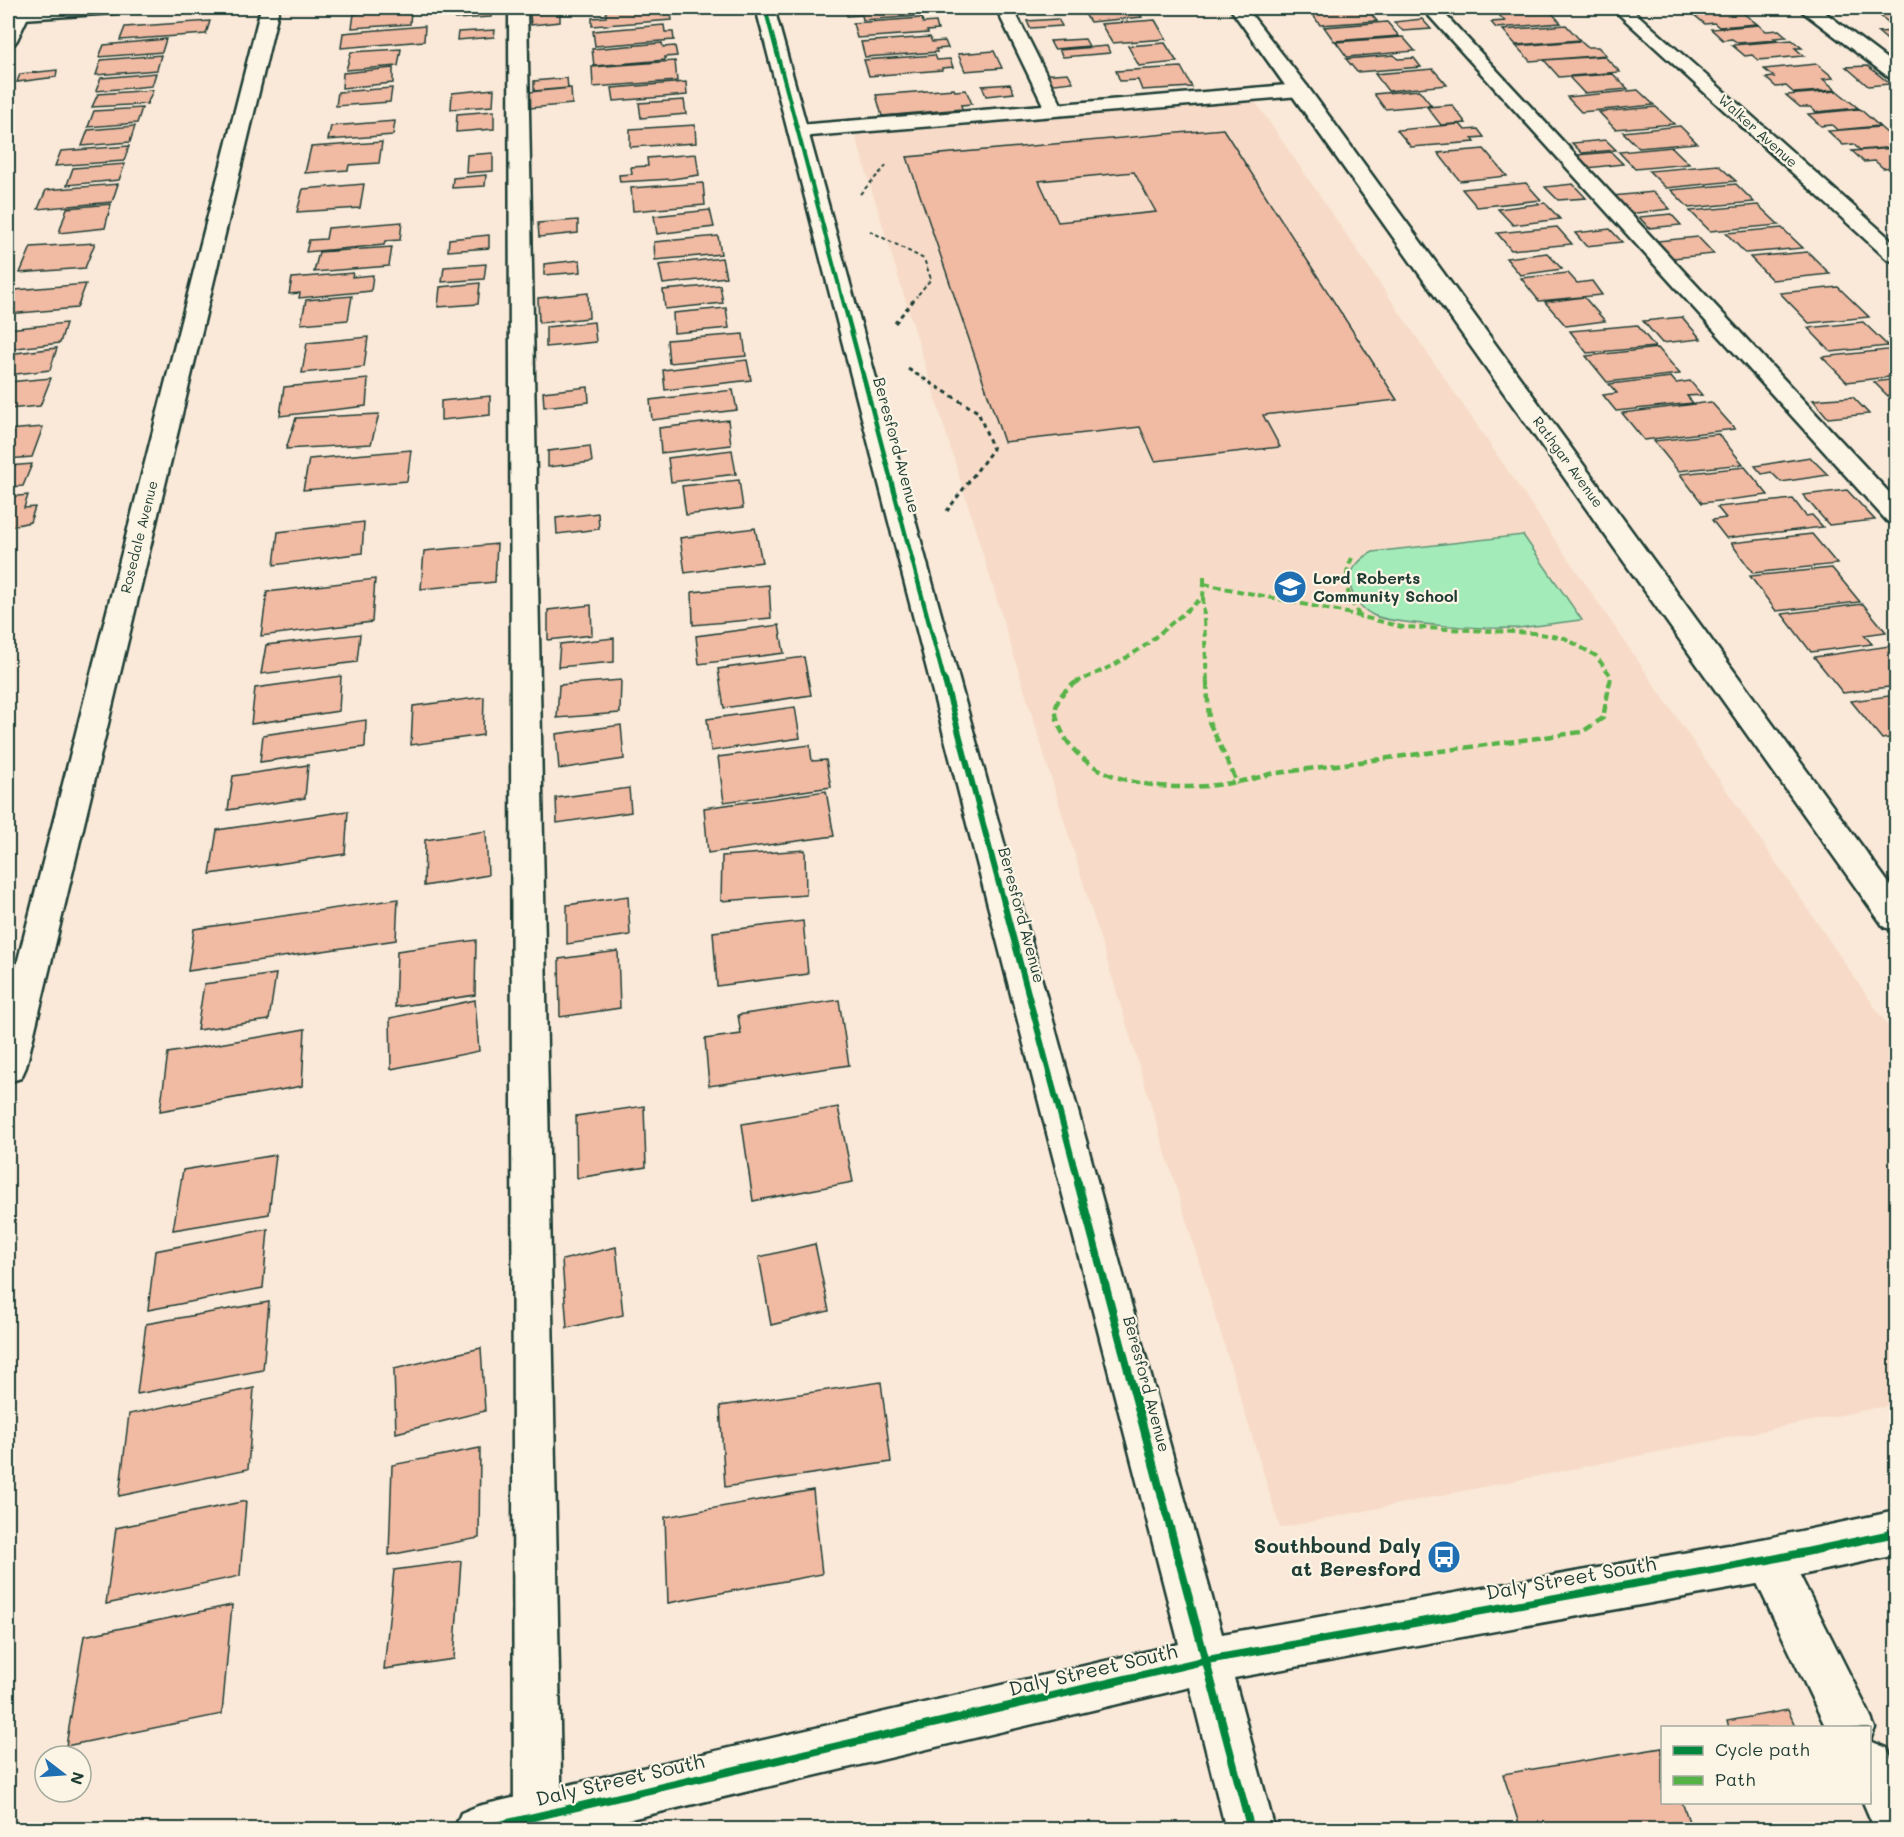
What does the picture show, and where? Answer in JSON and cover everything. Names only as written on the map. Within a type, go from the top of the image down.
[{"type":"street","points":[[8,40],[17,12],[114,8]]},
{"type":"street","name":"Rosedale Avenue","points":[[8,1067],[270,8]]},
{"type":"street","points":[[518,8],[538,1823]]},
{"type":"street","name":"Beresford Avenue","points":[[765,8],[1251,1830]]},
{"type":"street","points":[[1004,8],[1055,111]]},
{"type":"street","name":"Rathgar Avenue","points":[[1238,8],[1300,90],[1896,918]]},
{"type":"street","points":[[1430,8],[1896,515]]},
{"type":"street","name":"Walker Avenue","points":[[1620,8],[1896,255]]},
{"type":"street","points":[[1809,8],[1896,74]]},
{"type":"street","points":[[798,131],[1300,90]]},
{"type":"street","name":"Daly Street South","points":[[478,1830],[538,1823],[1207,1660],[1768,1560],[1896,1533]]},
{"type":"street","points":[[1768,1560],[1850,1726]]},
{"type":"street","points":[[1871,1769],[1896,1820]]},
{"type":"path","points":[[861,226],[924,259],[931,279],[891,327]]},
{"type":"path","points":[[902,365],[978,412],[993,449],[946,513]]},
{"type":"shaded area","name":"Lord Roberts Community School","points":[[1255,101],[1896,1038],[1896,1404],[1280,1528],[855,135]]},
{"type":"green space","points":[[1523,535],[1582,620],[1506,628],[1444,626],[1400,621],[1373,615],[1357,602],[1352,593],[1350,578],[1354,568],[1373,552]]},
{"type":"building","points":[[491,8],[491,17],[455,19],[456,9]]},
{"type":"building","points":[[670,8],[672,20],[592,26],[592,18],[606,17],[606,9]]},
{"type":"building","points":[[845,8],[929,8],[931,12],[919,13],[920,16],[863,20],[862,15],[847,16]]},
{"type":"building","points":[[1081,8],[1136,8],[1142,17],[1090,22]]},
{"type":"building","points":[[1366,8],[1377,21],[1320,25],[1310,11]]},
{"type":"building","points":[[1479,8],[1532,8],[1483,12]]},
{"type":"building","points":[[1683,8],[1737,8],[1739,9],[1689,13]]},
{"type":"building","points":[[411,9],[410,24],[352,28],[354,14]]},
{"type":"building","points":[[1548,9],[1561,23],[1496,28],[1491,22],[1505,21],[1497,13]]},
{"type":"building","points":[[1739,10],[1757,24],[1719,27],[1714,23],[1705,24],[1693,14]]},
{"type":"building","points":[[560,12],[560,22],[531,25],[530,14]]},
{"type":"building","points":[[1896,13],[1896,28],[1879,15]]},
{"type":"building","points":[[922,18],[923,23],[936,22],[938,30],[927,31],[928,33],[857,38],[853,23]]},
{"type":"building","points":[[1058,19],[1062,26],[1030,28],[1027,21]]},
{"type":"building","points":[[1422,19],[1431,29],[1403,31],[1394,22]]},
{"type":"building","points":[[1155,20],[1166,39],[1112,43],[1101,24]]},
{"type":"building","points":[[210,21],[206,34],[120,40],[125,27]]},
{"type":"building","points":[[1387,22],[1399,36],[1334,41],[1324,27]]},
{"type":"building","points":[[664,25],[665,32],[673,32],[674,40],[595,46],[593,31]]},
{"type":"building","points":[[1566,25],[1580,40],[1516,45],[1503,30]]},
{"type":"building","points":[[1759,25],[1766,31],[1779,30],[1787,37],[1738,43],[1732,39],[1723,40],[1711,29]]},
{"type":"building","points":[[425,26],[424,41],[341,48],[343,33]]},
{"type":"building","points":[[495,30],[494,37],[457,40],[458,32]]},
{"type":"building","points":[[1896,31],[1896,44],[1892,44],[1878,32]]},
{"type":"building","points":[[930,37],[932,42],[945,41],[948,48],[936,49],[937,52],[865,57],[861,42]]},
{"type":"building","points":[[1403,37],[1415,51],[1347,57],[1336,42]]},
{"type":"building","points":[[166,39],[162,52],[99,57],[104,45]]},
{"type":"building","points":[[1085,39],[1089,46],[1054,49],[1050,41]]},
{"type":"building","points":[[1792,40],[1802,48],[1795,48],[1804,56],[1758,60],[1752,55],[1745,56],[1732,45]]},
{"type":"building","points":[[1580,41],[1587,47],[1598,47],[1606,55],[1530,61],[1516,46]]},
{"type":"building","points":[[662,43],[663,47],[675,46],[677,56],[665,57],[665,60],[594,66],[592,49]]},
{"type":"building","points":[[1165,43],[1177,62],[1139,66],[1128,46]]},
{"type":"building","points":[[1107,46],[1110,53],[1063,57],[1059,50]]},
{"type":"building","points":[[401,49],[398,66],[346,70],[351,52]]},
{"type":"building","points":[[994,51],[1002,68],[965,71],[958,54]]},
{"type":"building","points":[[161,55],[157,70],[96,75],[101,60]]},
{"type":"building","points":[[935,55],[937,60],[950,59],[953,67],[942,68],[942,70],[869,76],[864,60]]},
{"type":"building","points":[[1394,55],[1398,59],[1414,58],[1421,67],[1357,72],[1346,59]]},
{"type":"building","points":[[1604,56],[1620,72],[1559,77],[1544,60]]},
{"type":"building","points":[[675,61],[677,81],[593,87],[592,67]]},
{"type":"building","points":[[1817,64],[1834,78],[1823,79],[1836,90],[1794,93],[1786,86],[1776,87],[1766,78],[1774,77],[1764,69]]},
{"type":"building","points":[[1868,66],[1890,84],[1868,86],[1846,67]]},
{"type":"building","points":[[1181,67],[1192,87],[1142,90],[1138,80],[1120,81],[1116,71]]},
{"type":"building","points":[[393,68],[393,83],[342,88],[343,73]]},
{"type":"building","points":[[1433,69],[1447,85],[1388,91],[1375,74]]},
{"type":"building","points":[[57,70],[56,77],[17,82],[20,74]]},
{"type":"building","points":[[156,73],[152,86],[96,91],[101,78]]},
{"type":"building","points":[[1068,73],[1073,82],[1046,85],[1041,75]]},
{"type":"building","points":[[1613,74],[1628,89],[1584,93],[1569,77]]},
{"type":"building","points":[[567,78],[568,88],[534,91],[534,81]]},
{"type":"building","points":[[686,82],[687,95],[614,101],[612,88]]},
{"type":"building","points":[[1010,84],[1014,93],[986,96],[982,86]]},
{"type":"building","points":[[392,88],[390,102],[336,106],[338,92]]},
{"type":"building","points":[[571,88],[572,104],[530,108],[529,92]]},
{"type":"building","points":[[494,89],[493,106],[451,109],[452,93]]},
{"type":"building","points":[[954,89],[955,91],[966,90],[972,104],[961,105],[962,109],[882,116],[876,95]]},
{"type":"building","points":[[153,90],[147,104],[92,107],[98,94]]},
{"type":"building","points":[[1419,90],[1431,105],[1385,109],[1374,94]]},
{"type":"building","points":[[1638,90],[1654,105],[1581,112],[1567,97]]},
{"type":"building","points":[[1837,91],[1858,108],[1816,112],[1810,107],[1800,107],[1786,95]]},
{"type":"building","points":[[684,100],[686,114],[641,118],[639,103]]},
{"type":"building","points":[[1452,105],[1466,123],[1441,125],[1427,107]]},
{"type":"building","points":[[1656,107],[1674,124],[1615,129],[1599,112]]},
{"type":"building","points":[[142,108],[137,123],[88,127],[94,111]]},
{"type":"building","points":[[1860,109],[1879,126],[1837,130],[1832,125],[1821,126],[1808,114]]},
{"type":"building","points":[[494,111],[494,129],[456,132],[457,114]]},
{"type":"building","points":[[395,121],[393,135],[328,140],[331,126]]},
{"type":"building","points":[[1460,124],[1465,130],[1478,129],[1484,137],[1472,138],[1475,142],[1411,147],[1397,130]]},
{"type":"building","points":[[695,125],[696,143],[630,147],[630,129]]},
{"type":"building","points":[[135,126],[130,142],[82,146],[88,130]]},
{"type":"building","points":[[1680,126],[1697,143],[1639,148],[1623,132]]},
{"type":"building","points":[[1880,127],[1896,141],[1896,147],[1860,150],[1853,144],[1843,145],[1828,131]]},
{"type":"building","points":[[1223,129],[1397,400],[1263,415],[1280,447],[1155,461],[1140,427],[1004,442],[907,157]],"holes":[[[1134,172],[1156,212],[1058,222],[1039,181]]]},
{"type":"building","points":[[1606,140],[1616,150],[1582,153],[1572,143]]},
{"type":"building","points":[[382,142],[379,163],[349,165],[348,170],[305,173],[311,147]]},
{"type":"building","points":[[129,146],[124,161],[55,166],[61,151]]},
{"type":"building","points":[[1672,147],[1689,164],[1635,169],[1619,152]]},
{"type":"building","points":[[1896,148],[1896,167],[1883,168],[1875,161],[1864,162],[1852,151]]},
{"type":"building","points":[[1484,149],[1507,176],[1460,181],[1438,153]]},
{"type":"building","points":[[1611,152],[1623,164],[1587,168],[1576,155]]},
{"type":"building","points":[[493,153],[493,171],[466,173],[467,155]]},
{"type":"building","points":[[696,154],[699,175],[620,182],[619,175],[632,174],[631,167],[648,166],[647,158]]},
{"type":"building","points":[[125,164],[119,180],[67,185],[73,168]]},
{"type":"building","points":[[1718,165],[1736,181],[1666,188],[1649,171]]},
{"type":"building","points":[[486,175],[485,186],[452,188],[453,178]]},
{"type":"building","points":[[703,183],[705,205],[633,211],[631,188]]},
{"type":"building","points":[[1526,183],[1541,200],[1477,207],[1462,189]]},
{"type":"building","points":[[118,184],[112,202],[38,209],[46,190]]},
{"type":"building","points":[[364,184],[360,208],[297,212],[303,189]]},
{"type":"building","points":[[1573,184],[1586,198],[1558,200],[1545,187]]},
{"type":"building","points":[[1736,184],[1754,202],[1689,208],[1671,190]]},
{"type":"building","points":[[1654,192],[1670,209],[1628,214],[1611,196]]},
{"type":"building","points":[[1545,203],[1560,219],[1513,225],[1498,209]]},
{"type":"building","points":[[111,204],[105,228],[59,233],[67,208]]},
{"type":"building","points":[[1758,205],[1779,225],[1710,231],[1690,211]]},
{"type":"building","points":[[710,210],[714,227],[657,234],[654,216]]},
{"type":"building","points":[[1671,214],[1681,225],[1649,228],[1639,217]]},
{"type":"building","points":[[578,220],[578,233],[539,237],[538,223]]},
{"type":"building","points":[[402,222],[400,240],[385,241],[384,245],[306,252],[309,240],[326,239],[328,228]]},
{"type":"building","points":[[1557,227],[1572,244],[1511,250],[1497,233]]},
{"type":"building","points":[[1782,228],[1803,248],[1745,253],[1726,233]]},
{"type":"building","points":[[1610,229],[1622,242],[1586,246],[1575,233]]},
{"type":"building","points":[[489,235],[489,248],[448,251],[449,239]]},
{"type":"building","points":[[718,236],[721,254],[655,260],[654,242]]},
{"type":"building","points":[[1698,237],[1714,254],[1673,258],[1657,241]]},
{"type":"building","points":[[95,243],[85,268],[20,273],[31,247]]},
{"type":"building","points":[[392,247],[389,266],[314,272],[319,252]]},
{"type":"building","points":[[1808,252],[1830,274],[1772,280],[1750,257]]},
{"type":"building","points":[[1547,253],[1562,269],[1520,275],[1506,258]]},
{"type":"building","points":[[722,258],[726,277],[663,284],[659,265]]},
{"type":"building","points":[[580,260],[581,272],[544,275],[544,264]]},
{"type":"building","points":[[486,264],[484,279],[442,282],[444,267]]},
{"type":"building","points":[[353,273],[352,277],[373,275],[371,291],[299,298],[300,293],[289,294],[292,278]]},
{"type":"building","points":[[1568,273],[1577,283],[1592,281],[1602,295],[1539,301],[1521,278]]},
{"type":"building","points":[[480,283],[478,304],[438,307],[440,287]]},
{"type":"building","points":[[86,284],[77,308],[8,314],[8,307],[15,290]]},
{"type":"building","points":[[720,285],[723,303],[665,309],[663,290]]},
{"type":"building","points":[[1838,287],[1869,317],[1809,323],[1780,293]]},
{"type":"building","points":[[588,293],[589,318],[539,323],[538,298]]},
{"type":"building","points":[[352,296],[348,320],[301,324],[306,300]]},
{"type":"building","points":[[1584,297],[1605,321],[1566,326],[1545,302]]},
{"type":"building","points":[[726,308],[729,328],[674,333],[673,313]]},
{"type":"building","points":[[1682,317],[1701,339],[1662,343],[1643,321]]},
{"type":"building","points":[[594,322],[596,342],[546,347],[546,327]]},
{"type":"building","points":[[1863,322],[1888,346],[1831,352],[1808,328]]},
{"type":"building","points":[[66,323],[60,343],[8,349],[8,329]]},
{"type":"building","points":[[1637,325],[1655,347],[1587,353],[1570,331]]},
{"type":"building","points":[[743,334],[746,356],[669,363],[667,340]]},
{"type":"building","points":[[368,337],[364,367],[302,373],[307,343]]},
{"type":"building","points":[[57,348],[50,370],[8,375],[8,354]]},
{"type":"building","points":[[1658,348],[1680,374],[1607,382],[1586,356]]},
{"type":"building","points":[[1896,349],[1896,376],[1847,382],[1822,357]]},
{"type":"building","points":[[747,360],[751,380],[665,390],[663,370]]},
{"type":"building","points":[[1671,377],[1676,383],[1690,381],[1702,395],[1687,396],[1693,403],[1616,411],[1603,395],[1617,393],[1609,384]]},
{"type":"building","points":[[51,378],[40,406],[8,409],[8,382]]},
{"type":"building","points":[[368,379],[366,406],[280,416],[284,387]]},
{"type":"building","points":[[1896,379],[1896,401],[1893,401],[1874,382]]},
{"type":"building","points":[[588,387],[589,402],[544,407],[543,392]]},
{"type":"building","points":[[733,390],[737,410],[652,420],[650,400]]},
{"type":"building","points":[[490,396],[490,415],[441,420],[441,401]]},
{"type":"building","points":[[1853,397],[1869,414],[1828,418],[1813,400]]},
{"type":"building","points":[[1711,402],[1735,429],[1644,440],[1622,413]]},
{"type":"building","points":[[379,414],[371,444],[286,449],[296,418]]},
{"type":"building","points":[[728,420],[731,445],[661,453],[659,428]]},
{"type":"building","points":[[43,427],[32,457],[8,459],[8,430]]},
{"type":"building","points":[[1718,434],[1743,464],[1678,471],[1654,441]]},
{"type":"building","points":[[590,446],[592,462],[548,467],[548,451]]},
{"type":"building","points":[[411,450],[407,481],[303,490],[309,459]]},
{"type":"building","points":[[732,450],[736,474],[671,482],[668,458]]},
{"type":"building","points":[[1810,457],[1828,475],[1781,482],[1771,472],[1762,474],[1755,466]]},
{"type":"building","points":[[32,464],[23,486],[8,487],[8,466]]},
{"type":"building","points":[[1745,467],[1768,495],[1702,503],[1680,474]]},
{"type":"building","points":[[739,480],[743,508],[686,515],[682,486]]},
{"type":"building","points":[[1847,490],[1875,520],[1829,525],[1803,495]]},
{"type":"building","points":[[28,495],[24,508],[35,507],[30,522],[8,527],[8,497]]},
{"type":"building","points":[[1793,499],[1806,516],[1812,515],[1823,527],[1726,538],[1712,520],[1726,518],[1717,507]]},
{"type":"building","points":[[598,513],[599,529],[557,534],[556,518]]},
{"type":"building","points":[[364,522],[362,553],[274,565],[278,532]]},
{"type":"building","points":[[755,528],[762,562],[685,573],[680,538]]},
{"type":"building","points":[[1812,534],[1837,564],[1753,573],[1731,543]]},
{"type":"building","points":[[497,544],[495,582],[421,589],[424,551]]},
{"type":"building","points":[[1832,568],[1860,602],[1776,611],[1750,576]]},
{"type":"building","points":[[375,579],[372,622],[261,636],[267,592]]},
{"type":"building","points":[[769,585],[771,618],[693,625],[692,592]]},
{"type":"building","points":[[1863,604],[1886,632],[1864,635],[1872,644],[1811,652],[1782,614]]},
{"type":"building","points":[[591,605],[592,635],[548,640],[548,610]]},
{"type":"building","points":[[779,625],[784,653],[699,664],[696,636]]},
{"type":"building","points":[[360,634],[357,662],[261,674],[266,645]]},
{"type":"building","points":[[614,638],[614,662],[558,667],[560,644]]},
{"type":"building","points":[[1896,645],[1896,686],[1843,693],[1814,657]]},
{"type":"building","points":[[804,657],[811,695],[724,708],[718,669]]},
{"type":"building","points":[[341,676],[339,711],[251,724],[255,688]]},
{"type":"building","points":[[621,680],[620,713],[557,718],[559,685]]},
{"type":"building","points":[[1896,695],[1896,737],[1882,739],[1851,701]]},
{"type":"building","points":[[484,697],[483,735],[411,745],[413,706]]},
{"type":"building","points":[[795,707],[800,738],[711,751],[707,719]]},
{"type":"building","points":[[366,720],[365,747],[260,762],[263,735]]},
{"type":"building","points":[[621,725],[624,759],[559,769],[556,734]]},
{"type":"building","points":[[810,745],[812,761],[826,760],[831,787],[724,802],[718,757]]},
{"type":"building","points":[[308,765],[305,798],[228,810],[233,776]]},
{"type":"building","points":[[629,788],[631,812],[557,823],[556,798]]},
{"type":"building","points":[[826,791],[834,836],[708,853],[704,808]]},
{"type":"building","points":[[348,811],[345,854],[210,874],[217,830]]},
{"type":"building","points":[[486,831],[488,875],[424,886],[425,840]]},
{"type":"building","points":[[805,850],[806,895],[721,901],[722,856]]},
{"type":"building","points":[[628,896],[630,935],[567,944],[567,905]]},
{"type":"building","points":[[398,899],[396,940],[188,971],[194,929]]},
{"type":"building","points":[[803,921],[808,974],[717,986],[713,932]]},
{"type":"building","points":[[476,940],[475,995],[395,1007],[397,951]]},
{"type":"building","points":[[618,951],[620,1008],[560,1017],[559,959]]},
{"type":"building","points":[[276,974],[269,1020],[197,1030],[204,984]]},
{"type":"building","points":[[475,1000],[479,1051],[391,1069],[390,1018]]},
{"type":"building","points":[[839,1000],[849,1065],[709,1086],[705,1039],[741,1034],[738,1015]]},
{"type":"building","points":[[305,1029],[302,1086],[160,1111],[168,1053]]},
{"type":"building","points":[[644,1106],[646,1167],[577,1178],[576,1116]]},
{"type":"building","points":[[838,1107],[853,1182],[753,1201],[742,1124]]},
{"type":"building","points":[[276,1155],[269,1214],[173,1230],[183,1170]]},
{"type":"building","points":[[268,1229],[263,1288],[148,1310],[155,1251]]},
{"type":"building","points":[[815,1244],[829,1311],[771,1325],[759,1257]]},
{"type":"building","points":[[616,1247],[623,1315],[567,1328],[562,1260]]},
{"type":"building","points":[[269,1302],[263,1370],[137,1394],[146,1324]]},
{"type":"building","points":[[481,1348],[485,1411],[396,1433],[394,1369]]},
{"type":"building","points":[[881,1382],[891,1462],[725,1487],[720,1406]]},
{"type":"building","points":[[254,1388],[248,1469],[119,1496],[129,1414]]},
{"type":"building","points":[[480,1448],[479,1538],[389,1555],[392,1465]]},
{"type":"building","points":[[813,1490],[822,1574],[668,1603],[665,1517]]},
{"type":"building","points":[[246,1501],[240,1576],[106,1604],[116,1528]]},
{"type":"building","points":[[461,1561],[454,1659],[384,1669],[394,1570]]},
{"type":"building","points":[[232,1605],[222,1714],[66,1744],[84,1636]]},
{"type":"building","points":[[1788,1710],[1795,1726],[1728,1726],[1727,1721]]},
{"type":"building","points":[[1661,1748],[1661,1804],[1683,1804],[1692,1830],[1521,1830],[1503,1774]]},
{"type":"marked path","points":[[1352,558],[1345,582],[1348,595],[1360,617]]},
{"type":"marked path","points":[[1203,584],[1347,613],[1402,627],[1534,633],[1565,638],[1596,656],[1611,676],[1603,718],[1582,732],[1270,774],[1234,784],[1159,785],[1139,783],[1102,773],[1086,763],[1073,750],[1062,733],[1055,712],[1058,699],[1071,686],[1128,657],[1179,619],[1203,597],[1204,575]]},
{"type":"marked path","points":[[1203,597],[1209,722],[1238,784]]},
{"type":"cycle path","points":[[765,8],[1251,1830]]},
{"type":"cycle path","points":[[478,1830],[1207,1660],[1768,1560],[1896,1533]]},
{"type":"place","name":"Lord Roberts Community School","points":[[1290,587]]},
{"type":"place","name":"Southbound Daly at Beresford","points":[[1444,1557]]}]
